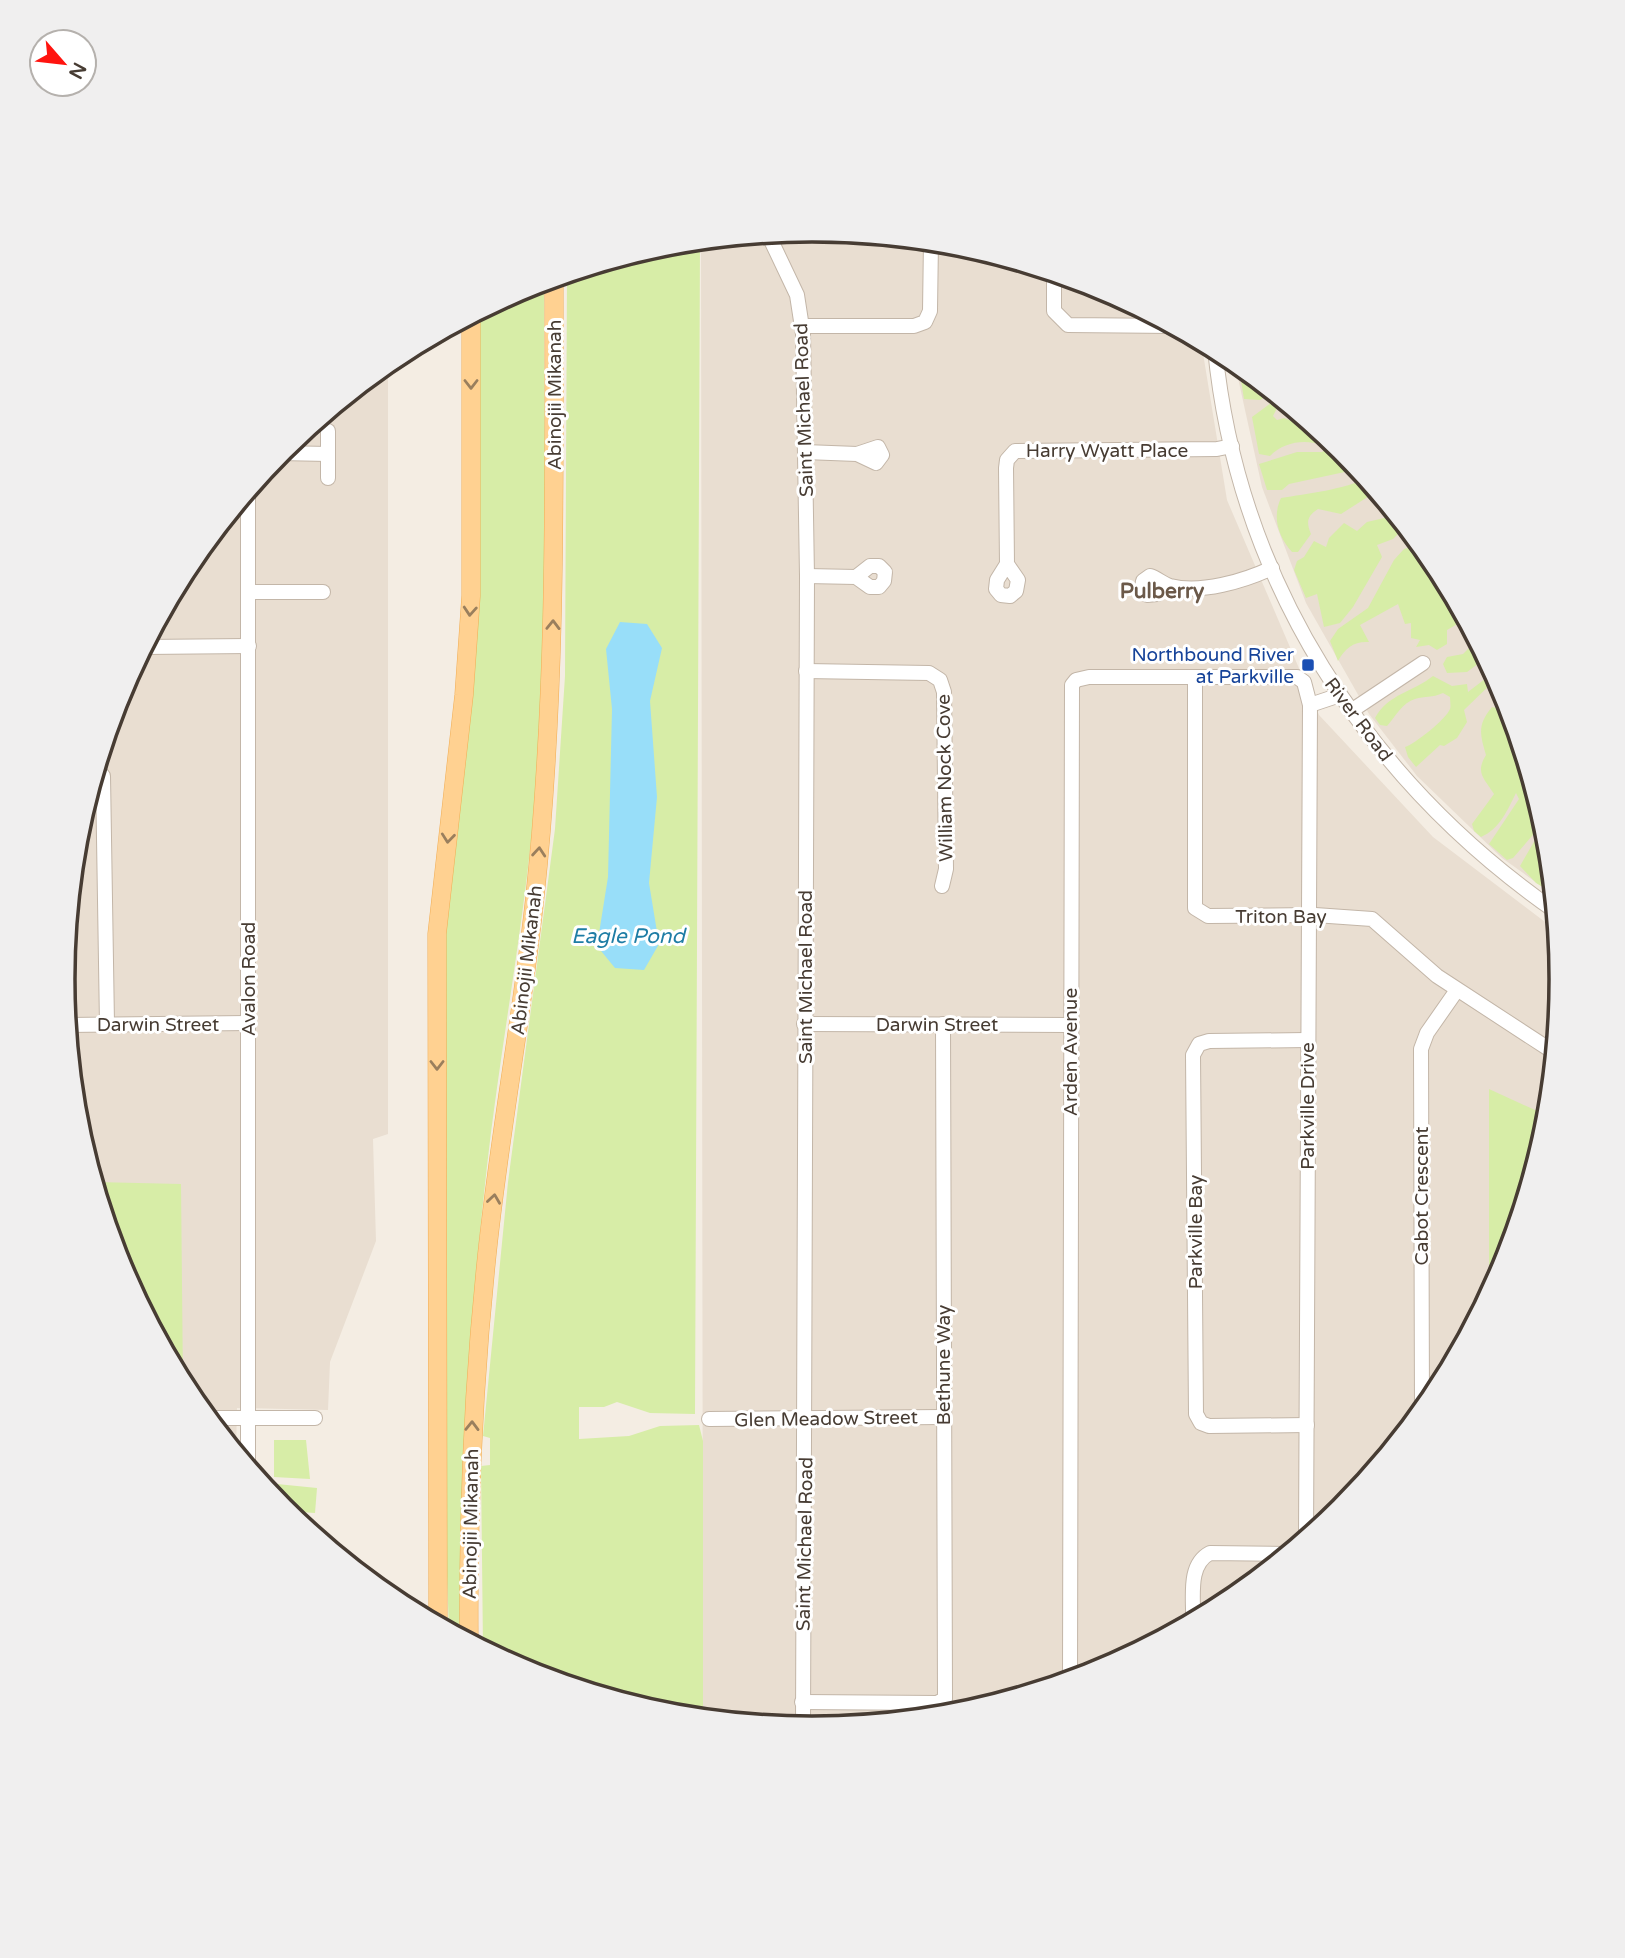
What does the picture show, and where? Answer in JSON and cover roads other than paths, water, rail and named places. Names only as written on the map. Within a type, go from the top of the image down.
[{"type":"main road","name":"Abinojii Mikanah","points":[[468,1630],[472,1414],[486,1261],[535,897],[550,724],[554,557],[554,289]]},
{"type":"main road","name":"Abinojii Mikanah","points":[[438,1613],[437,934],[464,695],[471,596],[471,326]]},
{"type":"street","name":"Saint Michael Road","points":[[772,243],[792,283],[803,326],[807,576],[803,1716]]},
{"type":"street","points":[[803,326],[914,326],[925,322],[930,311],[930,252]]},
{"type":"street","points":[[1054,283],[1054,311],[1068,325],[1153,326]]},
{"type":"street","name":"River Road","points":[[1217,363],[1232,446],[1272,568],[1303,638],[1350,711],[1413,790],[1451,828],[1518,885],[1545,904]]},
{"type":"street","points":[[328,431],[328,478]]},
{"type":"street","name":"Harry Wyatt Place","points":[[1007,564],[1006,468],[1007,460],[1015,451],[1217,449],[1232,446]]},
{"type":"street","points":[[805,452],[857,454]]},
{"type":"street","points":[[296,453],[328,454]]},
{"type":"street","name":"Avalon Road","points":[[248,505],[248,1453]]},
{"type":"street","points":[[1169,586],[1220,585],[1250,578],[1272,568]]},
{"type":"street","points":[[807,576],[856,577]]},
{"type":"street","points":[[250,592],[323,592]]},
{"type":"street","points":[[154,647],[249,646]]},
{"type":"street","points":[[1350,711],[1423,663]]},
{"type":"street","name":"William Nock Cove","points":[[806,671],[929,673],[940,680],[944,692],[946,869],[942,886]]},
{"type":"street","name":"Arden Avenue","points":[[1070,1669],[1069,1025],[1072,685],[1076,680],[1090,677],[1297,677],[1304,682],[1310,705]]},
{"type":"street","name":"Triton Bay","points":[[1195,677],[1195,908],[1208,916],[1309,915],[1372,919],[1420,964],[1546,1047]]},
{"type":"street","points":[[1310,705],[1340,695]]},
{"type":"street","name":"Parkville Drive","points":[[1306,1526],[1310,705]]},
{"type":"street","points":[[103,778],[107,1024]]},
{"type":"street","name":"Cabot Crescent","points":[[1422,1394],[1421,1049],[1427,1033],[1457,990]]},
{"type":"street","name":"Darwin Street","points":[[77,1025],[248,1023]]},
{"type":"street","name":"Darwin Street","points":[[804,1024],[1069,1025]]},
{"type":"street","name":"Bethune Way","points":[[802,1702],[940,1703],[945,1699],[943,1024]]},
{"type":"street","name":"Parkville Bay","points":[[1307,1040],[1209,1041],[1195,1049],[1193,1069],[1196,1414],[1201,1423],[1209,1426],[1307,1425]]},
{"type":"street","name":"Glen Meadow Street","points":[[709,1419],[805,1416],[943,1417]]},
{"type":"street","points":[[221,1418],[315,1418]]},
{"type":"street","points":[[1193,1609],[1195,1569],[1200,1558],[1210,1553],[1274,1553]]},
{"type":"water","name":"Eagle Pond","points":[[620,622],[647,624],[662,648],[650,701],[657,797],[649,883],[659,944],[644,970],[615,968],[597,946],[608,877],[612,709],[606,649]]},
{"type":"place","name":"Northbound River at Parkville","points":[[1308,665]]},
{"type":"district","name":"Pulberry","points":[[1162,591]]}]
